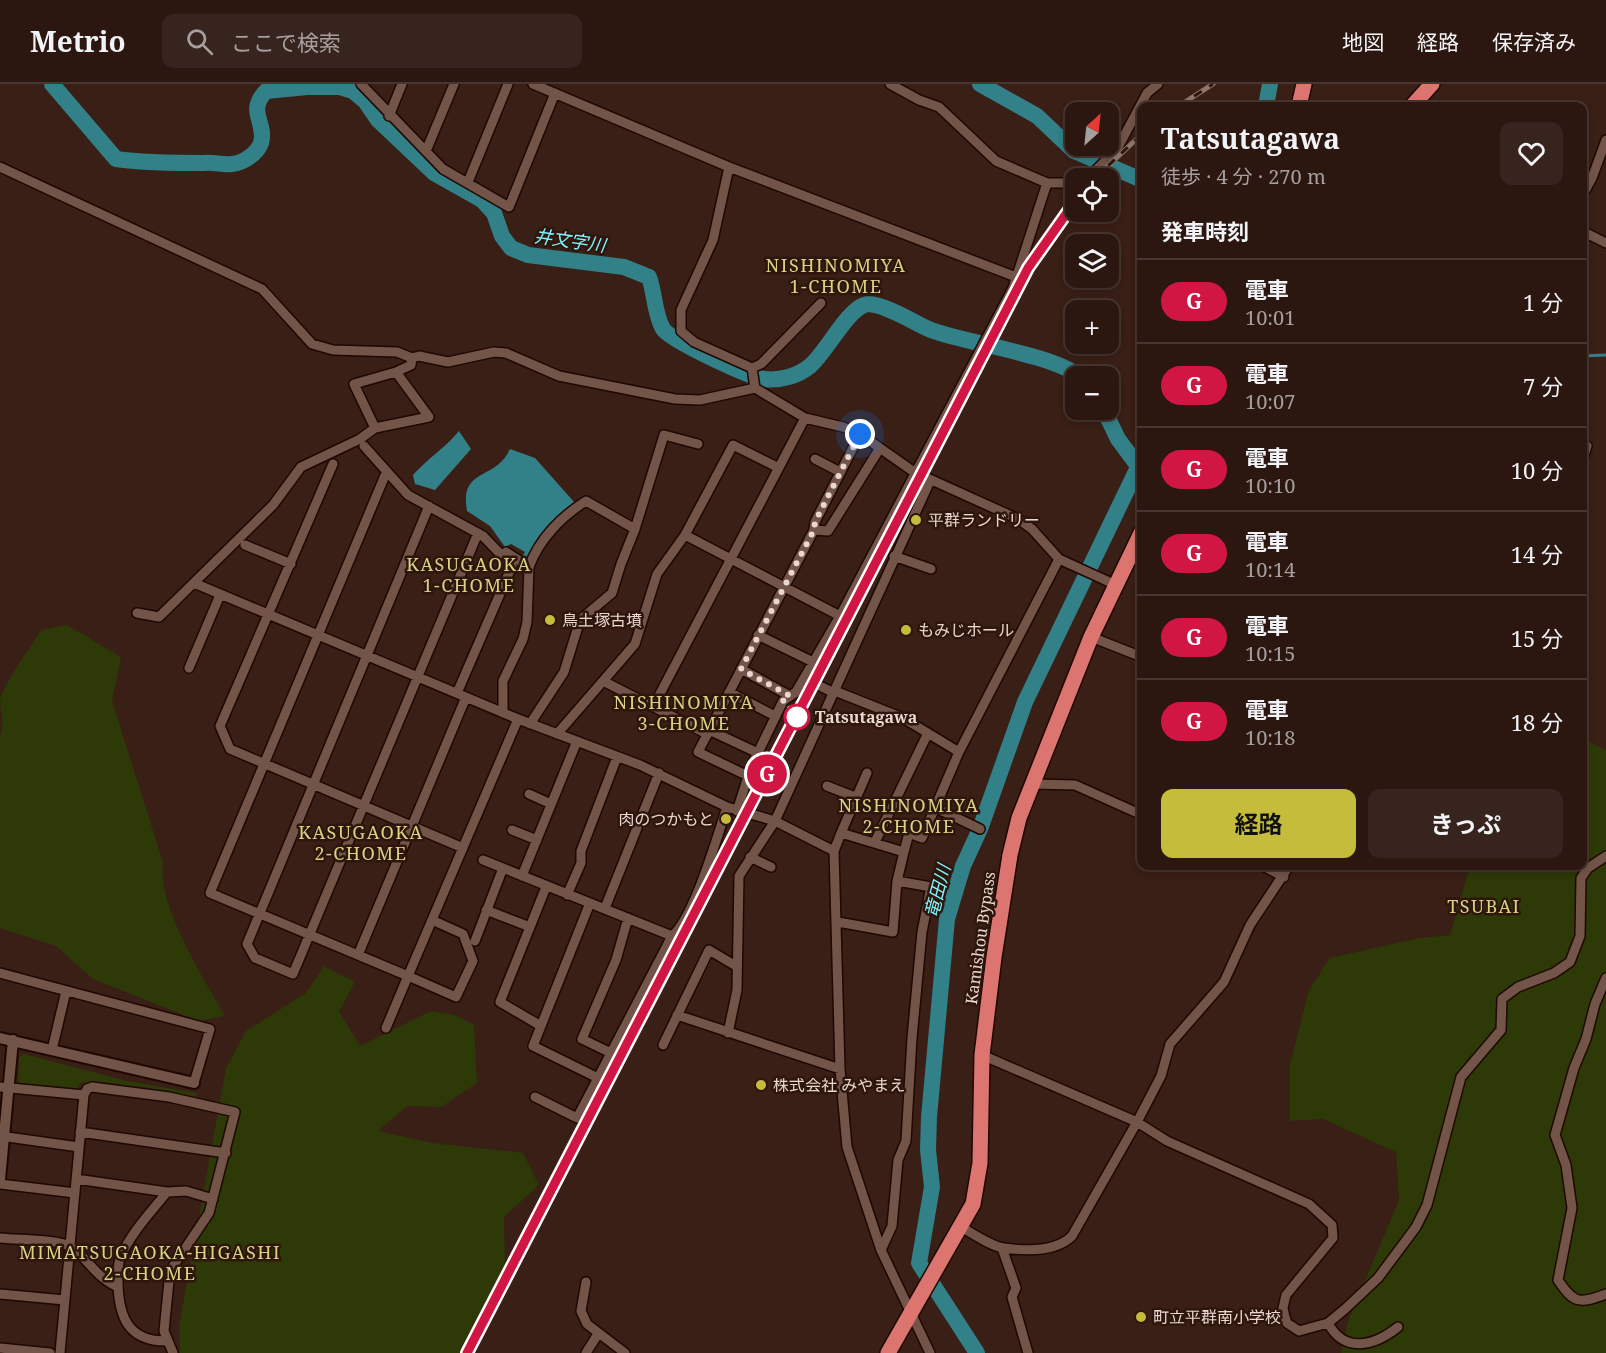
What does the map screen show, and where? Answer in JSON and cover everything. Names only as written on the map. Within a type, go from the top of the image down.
[{"type":"highway","points":[[1300,102],[1304,84]]},
{"type":"highway","points":[[1416,102],[1432,84]]},
{"type":"highway","name":"Kamishou Bypass","points":[[888,1353],[973,1204],[979,1179],[982,1055],[1010,855],[1019,818],[1113,583],[1137,540]]},
{"type":"street","points":[[360,84],[443,169],[509,207],[550,89]]},
{"type":"street","points":[[389,116],[402,84]]},
{"type":"street","points":[[426,151],[454,84]]},
{"type":"street","points":[[468,182],[508,84]]},
{"type":"street","points":[[533,84],[550,89],[729,167],[1016,277]]},
{"type":"street","points":[[890,84],[939,107],[996,161],[1047,183],[1065,183]]},
{"type":"street","points":[[1143,102],[1148,93],[1158,84]]},
{"type":"street","points":[[1097,168],[1117,149],[1137,113]]},
{"type":"street","points":[[1587,187],[1606,140]]},
{"type":"street","points":[[0,167],[262,289],[312,344],[333,350],[397,352],[412,358],[419,356],[448,362],[494,352],[506,353],[559,375],[674,399],[700,400],[754,386],[806,418],[860,434],[930,481],[1018,519],[1032,529],[1062,561],[1113,583]]},
{"type":"street","points":[[729,167],[713,240],[681,310],[681,331],[694,342],[752,370]]},
{"type":"street","points":[[737,811],[748,783],[748,776],[783,701],[796,692],[840,616],[1013,288],[1047,183]]},
{"type":"street","points":[[1587,234],[1606,243]]},
{"type":"street","points":[[752,370],[761,364],[821,303]]},
{"type":"street","points":[[375,428],[354,384],[396,372],[411,365],[412,358]]},
{"type":"street","points":[[752,370],[754,386]]},
{"type":"street","points":[[137,613],[159,617],[273,505],[301,467],[360,439],[375,428],[429,417],[396,372]]},
{"type":"street","points":[[653,706],[777,467],[806,418]]},
{"type":"street","points":[[748,776],[698,752],[814,530],[815,522],[860,434]]},
{"type":"street","points":[[530,724],[564,672],[580,620],[612,593],[635,529],[664,435],[698,444]]},
{"type":"street","points":[[358,955],[413,826],[512,566],[478,533],[408,495],[364,446]]},
{"type":"street","points":[[557,734],[635,644],[657,574],[685,535],[733,446],[777,467]]},
{"type":"street","points":[[814,530],[828,531],[880,448]]},
{"type":"street","points":[[815,459],[840,472]]},
{"type":"street","points":[[333,464],[220,726],[230,749],[463,848]]},
{"type":"street","points":[[386,473],[210,893],[456,997],[473,961],[463,934],[432,920]]},
{"type":"street","points":[[728,1033],[737,990],[739,876],[775,821],[930,481]]},
{"type":"street","points":[[503,713],[503,681],[523,639],[527,622],[529,567],[550,532],[567,514],[586,501],[635,529]]},
{"type":"street","points":[[429,506],[247,944],[255,958],[293,974],[365,807],[388,742],[478,533]]},
{"type":"street","points":[[456,514],[484,531],[495,544],[529,567]]},
{"type":"street","points":[[685,535],[840,616]]},
{"type":"street","points":[[245,545],[291,564]]},
{"type":"street","points":[[894,556],[931,569]]},
{"type":"street","points":[[838,922],[893,932],[897,881],[909,833],[922,838],[959,752],[1062,561]]},
{"type":"street","points":[[194,583],[503,713],[659,773],[727,807],[775,821],[834,851]]},
{"type":"street","points":[[189,668],[220,595]]},
{"type":"street","points":[[758,635],[813,662]]},
{"type":"street","points":[[1091,637],[1137,655]]},
{"type":"street","points":[[741,669],[790,696]]},
{"type":"street","points":[[804,678],[903,718],[959,752]]},
{"type":"street","points":[[603,681],[708,732],[758,753]]},
{"type":"street","points":[[729,692],[776,716]]},
{"type":"street","points":[[386,1028],[518,719]]},
{"type":"street","points":[[875,842],[928,733]]},
{"type":"street","points":[[522,876],[577,741]]},
{"type":"street","points":[[567,895],[581,862],[581,851],[617,757]]},
{"type":"street","points":[[605,909],[659,773]]},
{"type":"street","points":[[867,773],[834,851],[838,922],[840,1069],[847,1148],[881,1250],[930,1353]]},
{"type":"street","points":[[1033,784],[1074,785],[1137,813]]},
{"type":"street","points":[[827,786],[855,797]]},
{"type":"street","points":[[529,794],[551,804]]},
{"type":"street","points":[[535,1097],[577,1118],[672,936],[678,931],[697,895],[727,807]]},
{"type":"street","points":[[936,808],[980,829]]},
{"type":"street","points":[[512,830],[537,840]]},
{"type":"street","points":[[841,833],[904,852]]},
{"type":"street","points":[[1587,869],[1606,856]]},
{"type":"street","points":[[750,857],[771,867]]},
{"type":"street","points":[[483,860],[672,936]]},
{"type":"street","points":[[475,941],[503,868]]},
{"type":"street","points":[[1271,870],[1284,877]]},
{"type":"street","points":[[957,1234],[1002,1248],[1044,1249],[1065,1244],[1101,1189],[1137,1122],[1161,1076],[1170,1044],[1224,982],[1250,925],[1287,870]]},
{"type":"street","points":[[982,1055],[1137,1122],[1167,1141],[1309,1204],[1332,1225],[1333,1238],[1286,1295],[1282,1308],[1287,1323],[1299,1330],[1328,1323],[1378,1278],[1416,1227],[1427,1205],[1461,1077],[1501,1030],[1502,999],[1518,987],[1554,973],[1570,962],[1580,936],[1581,878],[1586,870]]},
{"type":"street","points":[[881,1250],[892,1226],[898,1160],[906,1141],[912,1038],[922,932],[931,887],[897,881]]},
{"type":"street","points":[[541,1026],[500,1002],[546,887]]},
{"type":"street","points":[[590,903],[533,1046],[598,1078]]},
{"type":"street","points":[[486,910],[530,927]]},
{"type":"street","points":[[611,1053],[582,1039],[616,960],[628,918]]},
{"type":"street","points":[[663,1045],[709,950],[736,966]]},
{"type":"street","points":[[0,974],[210,1029],[194,1083],[0,1038]]},
{"type":"street","points":[[1606,978],[1574,1068],[1555,1135],[1566,1166],[1572,1208],[1558,1280],[1569,1297],[1585,1302],[1606,1294]]},
{"type":"street","points":[[52,1050],[66,991]]},
{"type":"street","points":[[677,1015],[840,1069]]},
{"type":"street","points":[[0,1179],[4,1087],[13,1040]]},
{"type":"street","points":[[4,1087],[84,1095]]},
{"type":"street","points":[[60,1353],[84,1095],[87,1089],[92,1087],[169,1097],[235,1112],[209,1213],[170,1271],[164,1331],[173,1353]]},
{"type":"street","points":[[81,1132],[226,1153]]},
{"type":"street","points":[[2,1136],[79,1147]]},
{"type":"street","points":[[76,1179],[167,1192],[186,1191],[213,1199]]},
{"type":"street","points":[[0,1184],[75,1193]]},
{"type":"street","points":[[167,1192],[119,1258],[118,1287],[120,1310],[125,1322],[133,1331],[160,1341],[168,1341]]},
{"type":"street","points":[[0,1238],[70,1247],[98,1277],[118,1287]]},
{"type":"street","points":[[1002,1248],[1016,1288],[1012,1297],[1029,1353]]},
{"type":"street","points":[[586,1282],[581,1311],[587,1324],[625,1353]]},
{"type":"street","points":[[0,1294],[65,1300]]},
{"type":"street","points":[[1328,1323],[1333,1335],[1348,1348],[1363,1349],[1380,1341],[1398,1327]]},
{"type":"street","points":[[586,1353],[598,1334]]},
{"type":"street","points":[[0,1348],[50,1353]]},
{"type":"green space","points":[[67,625],[121,657],[112,701],[163,862],[163,879],[167,899],[194,962],[225,1016],[199,1021],[93,979],[56,946],[0,928],[0,736],[2,722],[0,700],[11,676],[41,630]]},
{"type":"green space","points":[[1587,741],[1606,750],[1606,1353],[1341,1353],[1348,1321],[1399,1200],[1396,1152],[1323,1119],[1290,1121],[1290,1064],[1309,990],[1330,958],[1420,938],[1450,935],[1469,870],[1587,870]]},
{"type":"green space","points":[[324,966],[355,982],[339,1011],[360,1046],[431,1011],[455,1015],[474,1025],[477,1083],[441,1107],[407,1106],[378,1131],[432,1143],[523,1153],[539,1185],[504,1217],[505,1266],[461,1353],[180,1353],[179,1326],[226,1068],[246,1031],[306,993]]},
{"type":"green space","points":[[24,1054],[127,1081],[197,1093],[196,1099],[81,1082],[76,1091],[18,1085],[19,1057]]},
{"type":"water","points":[[459,431],[471,449],[435,490],[415,484],[413,475]]},
{"type":"water","points":[[510,449],[535,458],[575,503],[528,562],[521,559],[525,552],[511,544],[505,547],[490,526],[467,511],[468,487],[473,480],[504,459]]},
{"type":"waterway","name":"井文字川","points":[[52,84],[116,159],[171,163],[236,163],[253,154],[261,143],[262,129],[257,111],[260,98],[266,91],[307,87],[340,87],[353,91],[365,101],[378,120],[434,173],[482,200],[494,213],[502,236],[511,248],[528,255],[624,267],[649,277],[663,329],[694,349],[755,377],[782,378],[805,370],[850,315],[864,305],[871,304],[888,309],[946,335],[1030,356],[1065,369]]},
{"type":"waterway","points":[[980,84],[1037,116],[1074,151],[1137,178]]},
{"type":"waterway","name":"竜田川","points":[[1267,102],[1270,84]]},
{"type":"waterway","points":[[1587,356],[1606,355]]},
{"type":"waterway","name":"井文字川","points":[[1109,420],[1118,439],[1137,465]]},
{"type":"waterway","name":"竜田川","points":[[977,1353],[919,1263],[932,1187],[928,1150],[929,1117],[947,919],[963,866],[980,829],[1025,702],[1137,469]]},
{"type":"railway","points":[[1185,102],[1213,84]]},
{"type":"railway","points":[[1106,168],[1137,139]]},
{"type":"railway","points":[[466,1353],[1028,268],[1065,216]]},
{"type":"train","name":"G","points":[[467,1353],[922,477],[1028,268],[1065,214]]},
{"type":"place","name":"平群ランドリー","points":[[916,520]]},
{"type":"place","name":"鳥土塚古墳","points":[[550,620]]},
{"type":"place","name":"もみじホール","points":[[906,630]]},
{"type":"place","name":"Tatsutagawa","points":[[797,717]]},
{"type":"place","name":"肉のつかもと","points":[[726,819]]},
{"type":"place","name":"株式会社 みやまえ","points":[[761,1085]]},
{"type":"place","name":"町立平群南小学校","points":[[1141,1317]]},
{"type":"district","name":"NISHINOMIYA 1-CHOME","points":[[836,276]]},
{"type":"district","name":"KASUGAOKA 1-CHOME","points":[[469,574]]},
{"type":"district","name":"NISHINOMIYA 3-CHOME","points":[[684,712]]},
{"type":"district","name":"NISHINOMIYA 2-CHOME","points":[[909,815]]},
{"type":"district","name":"KASUGAOKA 2-CHOME","points":[[361,842]]},
{"type":"district","name":"TSUBAI","points":[[1484,906]]},
{"type":"district","name":"MIMATSUGAOKA-HIGASHI 2-CHOME","points":[[150,1262]]},
{"type":"route","points":[[797,717],[783,701],[790,696],[741,669],[814,530],[815,522],[860,434]]}]
